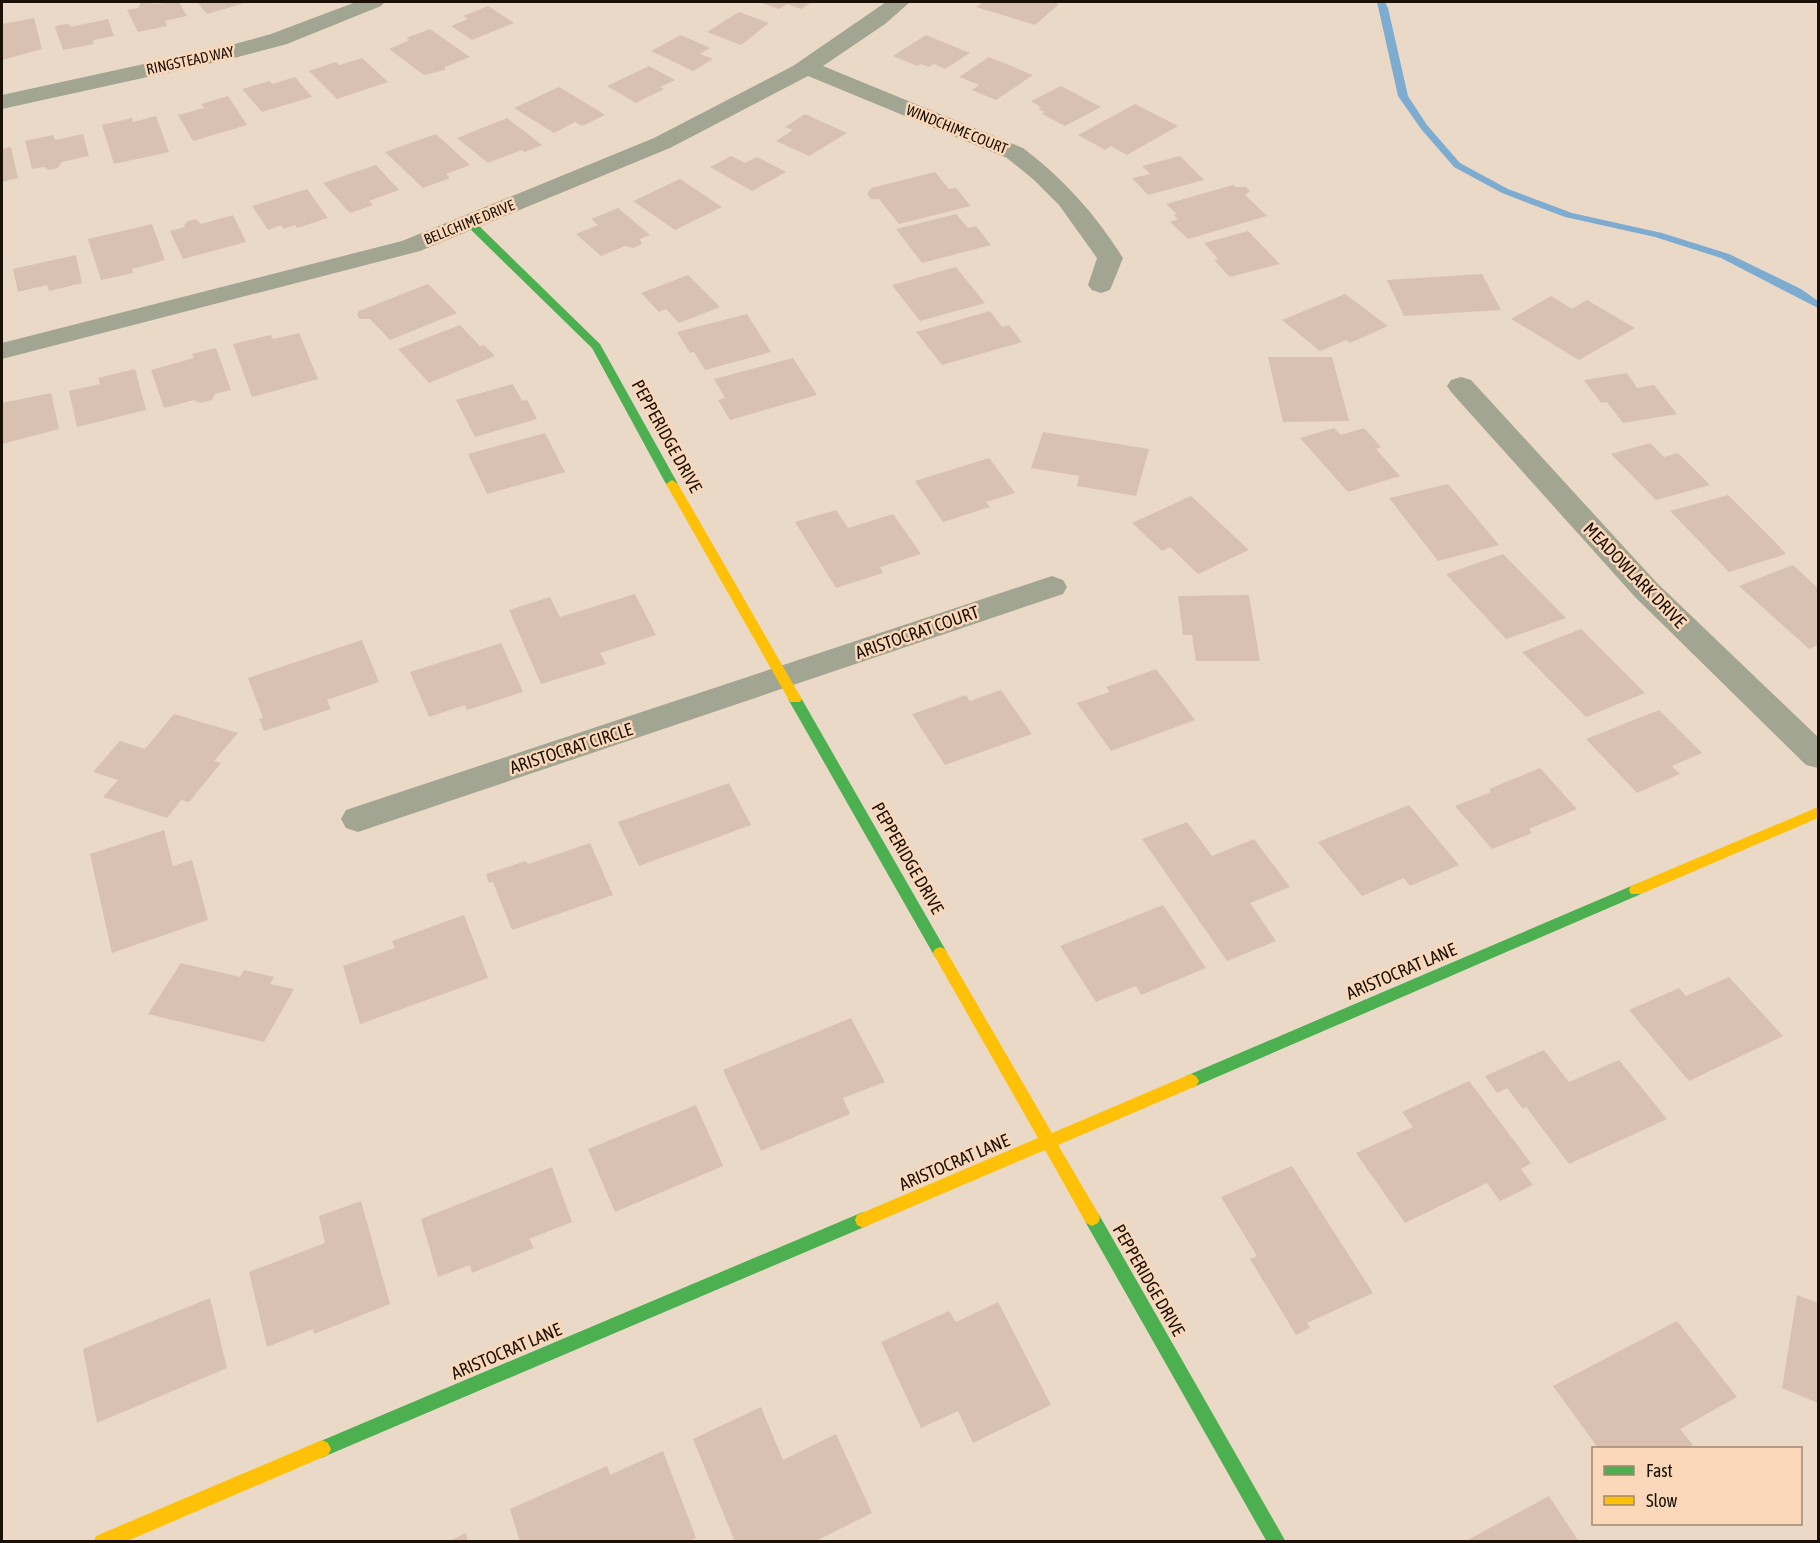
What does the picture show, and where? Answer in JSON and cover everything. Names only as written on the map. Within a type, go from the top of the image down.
[{"type":"street","name":"RINGSTEAD WAY","points":[[2,102],[279,39],[374,2]]},
{"type":"street","name":"BELLCHIME DRIVE","points":[[2,351],[411,246],[663,143],[806,67],[900,2]]},
{"type":"street","name":"WINDCHIME COURT","points":[[806,67],[1015,153],[1042,173],[1098,238],[1110,258],[1101,285]]},
{"type":"street","name":"PEPPERIDGE DRIVE","points":[[469,222],[596,346],[666,473],[1050,1141],[1277,1542]]},
{"type":"street","name":"MEADOWLARK DRIVE","points":[[1461,386],[1646,590],[1818,756]]},
{"type":"street","name":"ARISTOCRAT COURT","points":[[783,677],[1052,587]]},
{"type":"street","name":"ARISTOCRAT CIRCLE","points":[[358,819],[783,677]]},
{"type":"street","name":"ARISTOCRAT LANE","points":[[102,1542],[1050,1141],[1818,812]]},
{"type":"building","points":[[179,2],[187,16],[165,21],[167,26],[138,32],[127,10],[138,8],[141,3],[153,4]]},
{"type":"building","points":[[197,2],[244,2],[245,3],[207,14]]},
{"type":"building","points":[[758,2],[812,2],[801,9],[787,4],[779,9]]},
{"type":"building","points":[[983,2],[1052,2],[1059,4],[1035,25],[976,7]]},
{"type":"building","points":[[488,6],[514,23],[472,40],[451,26],[468,19],[463,16]]},
{"type":"building","points":[[739,12],[769,23],[741,45],[707,32]]},
{"type":"building","points":[[34,18],[42,49],[2,60],[2,24]]},
{"type":"building","points":[[108,19],[114,36],[93,40],[94,44],[63,50],[55,27],[69,24],[70,27]]},
{"type":"building","points":[[430,29],[470,57],[445,67],[445,70],[424,75],[389,49],[410,40],[406,38]]},
{"type":"building","points":[[681,35],[710,48],[700,54],[713,59],[693,71],[651,51]]},
{"type":"building","points":[[926,35],[970,53],[945,69],[934,64],[929,67],[921,64],[917,66],[893,56]]},
{"type":"building","points":[[989,57],[1033,75],[996,100],[972,90],[979,85],[959,77]]},
{"type":"building","points":[[362,58],[388,82],[337,99],[309,71],[336,62],[340,65]]},
{"type":"building","points":[[649,66],[675,80],[660,87],[664,89],[636,103],[607,86]]},
{"type":"building","points":[[295,77],[312,97],[262,112],[242,89],[270,81],[272,84]]},
{"type":"building","points":[[1061,86],[1101,107],[1065,126],[1042,114],[1045,112],[1038,109],[1041,107],[1031,101]]},
{"type":"building","points":[[559,87],[605,115],[582,126],[575,122],[554,133],[514,108]]},
{"type":"building","points":[[228,96],[247,125],[193,141],[178,115],[204,108],[201,104]]},
{"type":"building","points":[[1135,104],[1178,126],[1127,155],[1111,146],[1105,150],[1078,135]]},
{"type":"building","points":[[805,114],[847,133],[809,156],[776,141],[793,130],[785,127]]},
{"type":"building","points":[[156,116],[169,152],[114,164],[102,125],[132,118],[133,122]]},
{"type":"building","points":[[507,118],[542,145],[488,163],[457,138]]},
{"type":"building","points":[[83,134],[89,156],[62,162],[58,168],[32,169],[25,141],[53,135],[55,140]]},
{"type":"building","points":[[436,134],[470,165],[446,174],[450,178],[423,188],[385,152]]},
{"type":"building","points":[[11,147],[18,178],[2,182],[2,149]]},
{"type":"building","points":[[731,156],[745,163],[757,157],[786,172],[752,191],[710,167]]},
{"type":"building","points":[[1180,156],[1204,180],[1148,195],[1132,178],[1150,174],[1142,166]]},
{"type":"building","points":[[376,165],[399,190],[369,201],[373,205],[350,213],[323,183]]},
{"type":"building","points":[[935,172],[949,189],[956,188],[971,206],[899,224],[879,199],[871,199],[867,194],[871,188]]},
{"type":"building","points":[[680,179],[722,207],[675,230],[633,201]]},
{"type":"building","points":[[1233,185],[1246,187],[1250,191],[1245,195],[1267,216],[1188,239],[1170,222],[1178,219],[1173,215],[1177,214],[1166,204]]},
{"type":"building","points":[[307,189],[328,218],[297,228],[295,225],[283,229],[281,225],[268,230],[252,206]]},
{"type":"building","points":[[618,208],[650,235],[640,239],[642,244],[633,248],[625,246],[601,256],[576,234],[598,225],[591,219]]},
{"type":"building","points":[[956,214],[968,228],[976,226],[991,245],[922,263],[896,229]]},
{"type":"building","points":[[233,215],[246,242],[183,259],[170,231],[185,227],[188,221],[196,219],[201,224]]},
{"type":"building","points":[[152,224],[165,260],[132,269],[133,273],[101,280],[88,239]]},
{"type":"building","points":[[1248,231],[1280,264],[1230,277],[1214,260],[1218,259],[1204,243]]},
{"type":"building","points":[[76,255],[82,283],[49,291],[47,285],[18,292],[13,269]]},
{"type":"building","points":[[956,267],[985,303],[920,321],[892,285]]},
{"type":"building","points":[[1482,274],[1501,310],[1404,316],[1387,280]]},
{"type":"building","points":[[688,275],[720,307],[679,323],[666,309],[659,312],[641,293]]},
{"type":"building","points":[[428,284],[457,313],[390,340],[370,319],[360,319],[357,315],[359,311]]},
{"type":"building","points":[[1345,294],[1388,326],[1350,343],[1346,340],[1320,351],[1282,320]]},
{"type":"building","points":[[1551,296],[1572,309],[1587,300],[1635,328],[1579,360],[1511,319]]},
{"type":"building","points":[[990,311],[1002,327],[1009,325],[1022,342],[942,365],[916,332]]},
{"type":"building","points":[[747,314],[771,352],[705,370],[694,352],[690,353],[677,332]]},
{"type":"building","points":[[460,325],[480,346],[484,345],[495,356],[429,383],[398,349]]},
{"type":"building","points":[[299,333],[318,379],[252,397],[233,344],[271,335],[273,339]]},
{"type":"building","points":[[216,348],[231,390],[215,394],[212,400],[200,403],[194,400],[164,408],[151,370],[194,358],[192,354]]},
{"type":"building","points":[[1268,357],[1332,357],[1349,421],[1283,422]]},
{"type":"building","points":[[793,358],[817,395],[730,420],[718,400],[725,398],[714,379]]},
{"type":"building","points":[[135,369],[146,410],[77,427],[69,391],[100,384],[98,378]]},
{"type":"building","points":[[1627,373],[1637,388],[1654,385],[1677,414],[1623,423],[1607,402],[1601,403],[1584,380]]},
{"type":"building","points":[[513,384],[522,401],[527,400],[537,419],[475,437],[456,400]]},
{"type":"building","points":[[51,393],[59,429],[2,444],[2,403]]},
{"type":"building","points":[[1334,428],[1341,435],[1364,428],[1381,447],[1376,449],[1400,476],[1348,492],[1300,438]]},
{"type":"building","points":[[1043,432],[1149,449],[1136,496],[1077,486],[1079,476],[1031,468]]},
{"type":"building","points":[[545,433],[565,472],[487,494],[468,454]]},
{"type":"building","points":[[1650,443],[1664,457],[1678,453],[1710,485],[1656,500],[1611,454]]},
{"type":"building","points":[[989,458],[1015,493],[986,502],[990,507],[943,522],[915,481]]},
{"type":"building","points":[[1448,484],[1499,545],[1438,561],[1389,498]]},
{"type":"building","points":[[1728,495],[1786,554],[1729,572],[1670,511]]},
{"type":"building","points":[[1191,496],[1249,550],[1198,574],[1170,547],[1162,551],[1132,523]]},
{"type":"building","points":[[836,510],[848,528],[893,514],[921,554],[880,567],[883,573],[836,588],[795,522]]},
{"type":"building","points":[[1503,554],[1566,618],[1506,639],[1446,574]]},
{"type":"building","points":[[1793,565],[1818,588],[1818,645],[1809,649],[1739,586]]},
{"type":"building","points":[[635,594],[656,635],[600,653],[606,664],[541,684],[509,610],[550,597],[560,617]]},
{"type":"building","points":[[1249,595],[1260,661],[1196,661],[1192,635],[1183,635],[1178,596]]},
{"type":"building","points":[[1581,629],[1645,693],[1586,717],[1522,652]]},
{"type":"building","points":[[362,640],[379,682],[327,700],[331,709],[264,731],[259,719],[263,718],[248,678]]},
{"type":"building","points":[[501,643],[523,692],[467,710],[465,705],[429,717],[410,672]]},
{"type":"building","points":[[1156,669],[1195,720],[1111,751],[1077,703],[1110,692],[1106,687]]},
{"type":"building","points":[[1001,690],[1032,734],[945,765],[912,714],[966,695],[970,701]]},
{"type":"building","points":[[1659,710],[1702,753],[1672,766],[1680,774],[1637,793],[1586,739]]},
{"type":"building","points":[[174,714],[238,733],[214,761],[221,763],[189,802],[181,800],[167,818],[103,797],[118,780],[93,772],[120,741],[145,749]]},
{"type":"building","points":[[1540,768],[1577,809],[1529,829],[1532,833],[1492,849],[1455,806],[1491,792],[1489,789]]},
{"type":"building","points":[[729,783],[751,825],[639,866],[618,822]]},
{"type":"building","points":[[1409,805],[1459,865],[1410,886],[1404,878],[1362,896],[1318,842]]},
{"type":"building","points":[[1187,822],[1212,856],[1254,839],[1290,887],[1250,903],[1276,941],[1227,961],[1142,839]]},
{"type":"building","points":[[164,830],[173,866],[192,860],[208,920],[112,953],[90,854]]},
{"type":"building","points":[[590,843],[613,895],[512,930],[493,882],[489,883],[486,874],[526,861],[528,864]]},
{"type":"building","points":[[1163,905],[1206,968],[1141,995],[1136,986],[1096,1002],[1060,946]]},
{"type":"building","points":[[464,915],[488,978],[360,1024],[343,966],[395,948],[392,941]]},
{"type":"building","points":[[181,963],[240,977],[244,970],[274,977],[270,984],[294,989],[264,1042],[148,1014]]},
{"type":"building","points":[[1729,977],[1783,1036],[1689,1081],[1629,1010],[1679,988],[1686,996]]},
{"type":"building","points":[[851,1018],[885,1082],[843,1098],[850,1114],[761,1151],[723,1070]]},
{"type":"building","points":[[1544,1050],[1569,1082],[1619,1060],[1667,1119],[1569,1164],[1526,1107],[1523,1109],[1507,1088],[1497,1093],[1485,1076]]},
{"type":"building","points":[[1469,1081],[1531,1163],[1521,1169],[1533,1185],[1500,1201],[1487,1183],[1405,1223],[1356,1153],[1413,1127],[1402,1112]]},
{"type":"building","points":[[696,1105],[723,1166],[615,1212],[588,1149]]},
{"type":"building","points":[[1292,1166],[1373,1293],[1307,1323],[1310,1328],[1296,1335],[1250,1259],[1257,1256],[1221,1197]]},
{"type":"building","points":[[552,1167],[572,1222],[529,1239],[534,1248],[472,1273],[470,1265],[438,1277],[421,1219]]},
{"type":"building","points":[[361,1201],[390,1304],[314,1334],[313,1329],[267,1347],[249,1272],[325,1243],[319,1216]]},
{"type":"building","points":[[1797,1295],[1818,1303],[1818,1403],[1782,1388]]},
{"type":"building","points":[[210,1298],[227,1368],[97,1423],[83,1349]]},
{"type":"building","points":[[998,1302],[1051,1405],[973,1443],[958,1411],[921,1428],[881,1342],[949,1311],[956,1322]]},
{"type":"building","points":[[1677,1321],[1737,1397],[1680,1429],[1693,1445],[1688,1447],[1597,1447],[1553,1386]]},
{"type":"building","points":[[761,1407],[783,1460],[836,1434],[872,1513],[814,1542],[735,1542],[693,1439]]},
{"type":"building","points":[[663,1451],[696,1538],[688,1542],[520,1542],[510,1509],[607,1466],[610,1475]]},
{"type":"building","points":[[1549,1496],[1579,1542],[1464,1542]]},
{"type":"building","points":[[466,1533],[468,1542],[447,1542]]},
{"type":"waterway","points":[[1381,2],[1403,96],[1424,127],[1457,165],[1505,191],[1569,215],[1658,235],[1725,256],[1797,291],[1818,305]]},
{"type":"traffic: fast","points":[[469,222],[596,346],[672,484]]},
{"type":"traffic: fast","points":[[795,699],[940,953]]},
{"type":"traffic: fast","points":[[1191,1081],[1636,890]]},
{"type":"traffic: fast","points":[[1092,1218],[1277,1542]]},
{"type":"traffic: fast","points":[[322,1449],[863,1220]]},
{"type":"traffic: slow","points":[[672,484],[795,699]]},
{"type":"traffic: slow","points":[[1636,890],[1818,812]]},
{"type":"traffic: slow","points":[[940,953],[1092,1218]]},
{"type":"traffic: slow","points":[[863,1220],[1191,1081]]},
{"type":"traffic: slow","points":[[102,1542],[322,1449]]}]
